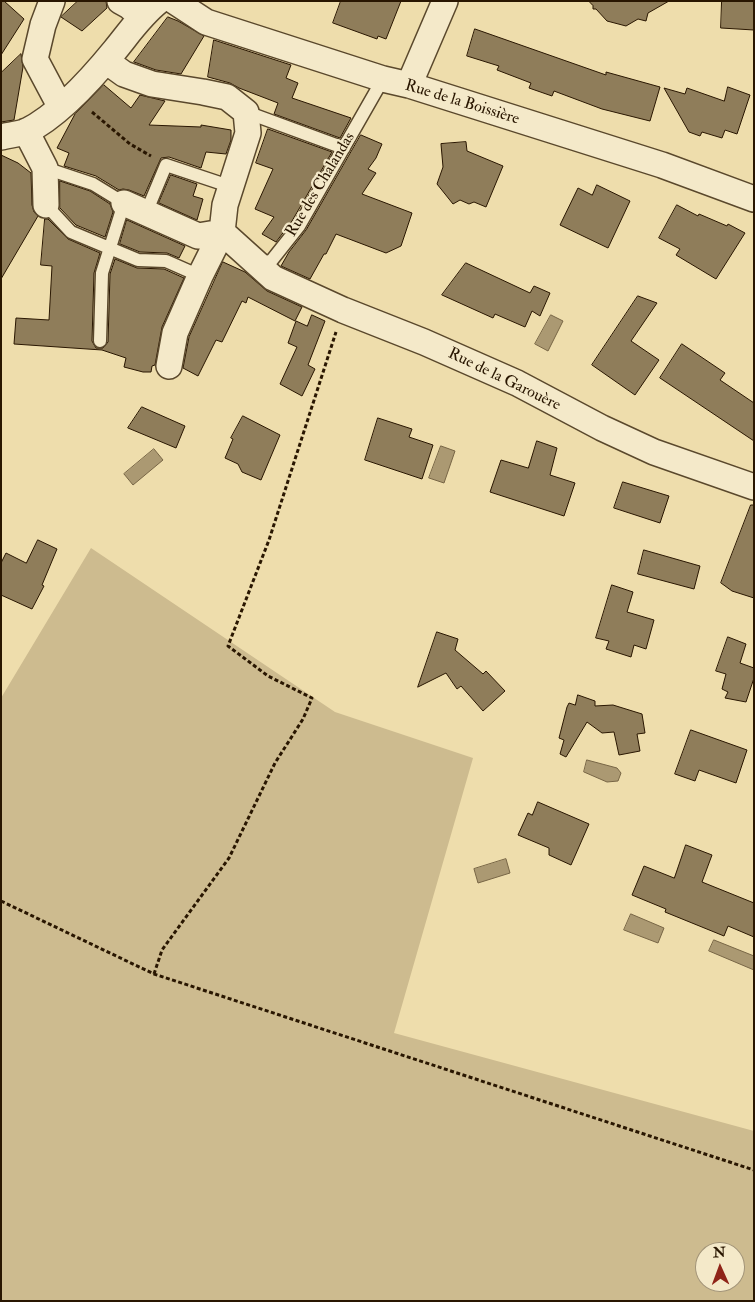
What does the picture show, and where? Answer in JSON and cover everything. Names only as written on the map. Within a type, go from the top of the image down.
[{"type":"street","points":[[52,1],[43,25],[35,60],[67,101]]},
{"type":"street","points":[[120,1],[129,6],[150,9]]},
{"type":"street","name":"Rue de la Boissière","points":[[174,1],[206,22],[662,165],[754,198]]},
{"type":"street","points":[[409,85],[445,1]]},
{"type":"street","points":[[1,137],[26,131],[67,101],[150,9]]},
{"type":"street","points":[[106,60],[124,74],[152,84],[204,92],[227,98],[246,112],[248,133],[225,205],[222,232],[175,333],[169,366]]},
{"type":"street","points":[[26,131],[45,168],[46,205]]},
{"type":"street","points":[[135,208],[198,236],[222,232]]},
{"type":"street","points":[[222,232],[259,265]]},
{"type":"street","name":"Rue de la Garouère","points":[[259,265],[272,278],[516,383],[602,428],[654,452],[754,487]]},
{"type":"lane","name":"Rue des Chalandas","points":[[259,265],[272,260],[299,226],[383,79]]},
{"type":"lane","points":[[246,112],[344,148]]},
{"type":"lane","points":[[100,342],[102,273],[109,247],[166,165],[232,187]]},
{"type":"lane","points":[[45,168],[92,184],[135,208]]},
{"type":"lane","points":[[46,205],[71,232],[138,260],[166,261],[200,276]]},
{"type":"path","points":[[67,101],[130,144],[166,165]]},
{"type":"path","points":[[154,974],[162,950],[229,858],[275,763],[303,719],[312,698],[268,676],[228,646],[269,540],[343,310]]},
{"type":"path","points":[[1,901],[154,974],[754,1170]]},
{"type":"shaded area","points":[[551,315],[563,321],[548,351],[535,344]]},
{"type":"shaded area","points":[[441,446],[455,451],[444,483],[429,478]]},
{"type":"shaded area","points":[[154,449],[163,460],[133,485],[124,474]]},
{"type":"shaded area","points":[[91,548],[335,712],[473,758],[394,1033],[754,1131],[754,1301],[1,1301],[1,698]]},
{"type":"shaded area","points":[[587,760],[617,768],[621,773],[618,781],[607,782],[584,772]]},
{"type":"shaded area","points":[[506,859],[510,873],[478,883],[474,869]]},
{"type":"shaded area","points":[[631,914],[664,928],[658,943],[624,930]]},
{"type":"shaded area","points":[[714,940],[754,956],[754,970],[709,951]]},
{"type":"building","points":[[1,1],[4,1],[24,19],[1,55]]},
{"type":"building","points":[[78,1],[106,1],[107,8],[82,31],[61,17]]},
{"type":"building","points":[[341,1],[401,1],[386,39],[378,36],[377,39],[333,23]]},
{"type":"building","points":[[589,1],[669,1],[648,13],[646,21],[638,19],[626,26],[607,21],[596,9],[593,9]]},
{"type":"building","points":[[722,1],[754,1],[754,30],[721,28]]},
{"type":"building","points":[[168,17],[204,36],[181,74],[156,70],[134,62]]},
{"type":"building","points":[[475,29],[606,75],[606,72],[660,87],[650,121],[602,109],[554,91],[552,96],[529,88],[531,83],[497,70],[499,66],[467,56]]},
{"type":"building","points":[[214,40],[291,65],[286,78],[298,83],[292,98],[351,118],[340,138],[274,114],[278,103],[230,83],[208,77]]},
{"type":"building","points":[[21,54],[23,67],[14,120],[1,122],[1,73]]},
{"type":"building","points":[[104,85],[131,108],[140,95],[165,101],[149,125],[201,127],[201,125],[231,130],[231,140],[226,154],[206,152],[201,168],[169,157],[161,158],[144,196],[129,190],[119,190],[96,176],[64,166],[69,153],[57,148],[75,114]]},
{"type":"building","points":[[728,87],[750,95],[737,134],[725,130],[722,138],[702,132],[700,136],[689,132],[664,88],[685,94],[687,88],[724,101]]},
{"type":"building","points":[[268,129],[332,152],[292,221],[276,242],[262,234],[274,217],[255,209],[273,169],[256,163]]},
{"type":"building","points":[[361,135],[382,144],[376,158],[368,169],[376,173],[362,194],[412,213],[401,246],[386,253],[336,234],[310,279],[281,266],[306,230]]},
{"type":"building","points":[[466,142],[467,151],[503,166],[486,207],[474,202],[469,204],[460,200],[453,204],[437,184],[443,167],[441,144]]},
{"type":"building","points":[[1,155],[18,163],[31,173],[32,205],[34,212],[38,216],[1,279]]},
{"type":"building","points":[[171,175],[197,184],[193,196],[203,199],[197,220],[159,203]]},
{"type":"building","points":[[60,181],[90,191],[110,204],[113,212],[105,237],[76,225],[60,208]]},
{"type":"building","points":[[597,185],[630,201],[608,248],[560,225],[578,188],[592,195]]},
{"type":"building","points":[[677,205],[698,216],[699,214],[727,226],[728,224],[745,233],[716,279],[676,255],[680,249],[659,238]]},
{"type":"building","points":[[45,219],[48,219],[68,239],[100,253],[94,273],[92,341],[96,348],[103,348],[108,342],[110,274],[115,259],[137,268],[164,269],[184,278],[162,327],[155,365],[152,366],[151,372],[124,367],[126,358],[102,350],[14,344],[16,318],[49,320],[52,266],[41,265]]},
{"type":"building","points":[[127,220],[185,246],[179,258],[167,253],[140,252],[120,244]]},
{"type":"building","points":[[223,262],[245,272],[267,291],[302,307],[295,321],[248,297],[246,303],[242,301],[222,342],[216,340],[198,376],[183,368],[189,337]]},
{"type":"building","points":[[466,263],[530,293],[534,286],[550,293],[540,316],[532,311],[525,327],[495,314],[493,318],[442,295]]},
{"type":"building","points":[[638,296],[657,303],[631,341],[659,360],[635,395],[592,365]]},
{"type":"building","points":[[312,315],[325,321],[308,365],[315,369],[302,396],[280,384],[297,347],[288,343],[296,321],[307,326]]},
{"type":"building","points":[[682,344],[725,373],[720,380],[754,403],[754,441],[660,378]]},
{"type":"building","points":[[142,407],[185,426],[176,448],[128,428]]},
{"type":"building","points":[[243,416],[280,435],[261,480],[242,472],[238,464],[225,458],[233,439],[231,438]]},
{"type":"building","points":[[378,418],[412,429],[409,437],[433,445],[422,479],[365,460]]},
{"type":"building","points":[[537,441],[557,448],[550,475],[575,483],[564,516],[490,492],[501,460],[528,468]]},
{"type":"building","points":[[623,482],[669,496],[660,523],[614,508]]},
{"type":"building","points":[[751,505],[754,505],[754,598],[732,591],[721,583]]},
{"type":"building","points":[[38,540],[57,549],[42,585],[44,586],[32,609],[1,595],[1,563],[6,553],[26,563]]},
{"type":"building","points":[[644,550],[700,566],[694,589],[638,574]]},
{"type":"building","points":[[612,585],[633,592],[627,612],[654,620],[646,649],[634,645],[631,657],[606,649],[609,641],[596,638]]},
{"type":"building","points":[[437,632],[458,639],[455,650],[483,674],[486,671],[505,691],[483,711],[461,686],[457,689],[446,673],[418,687]]},
{"type":"building","points":[[728,637],[746,644],[740,663],[754,668],[754,678],[746,702],[725,698],[728,692],[722,689],[726,674],[716,671]]},
{"type":"building","points":[[578,695],[595,701],[595,706],[613,705],[642,714],[645,733],[637,734],[640,751],[619,755],[614,732],[602,733],[587,722],[566,757],[560,754],[564,740],[559,738],[567,707],[569,703],[575,705]]},
{"type":"building","points":[[691,730],[747,750],[736,783],[699,770],[695,781],[675,774]]},
{"type":"building","points":[[538,802],[589,824],[571,865],[549,855],[549,848],[518,835],[528,813],[532,815]]},
{"type":"building","points":[[686,845],[712,855],[702,882],[754,903],[754,937],[728,926],[724,936],[665,912],[666,909],[632,895],[644,866],[674,878]]}]
